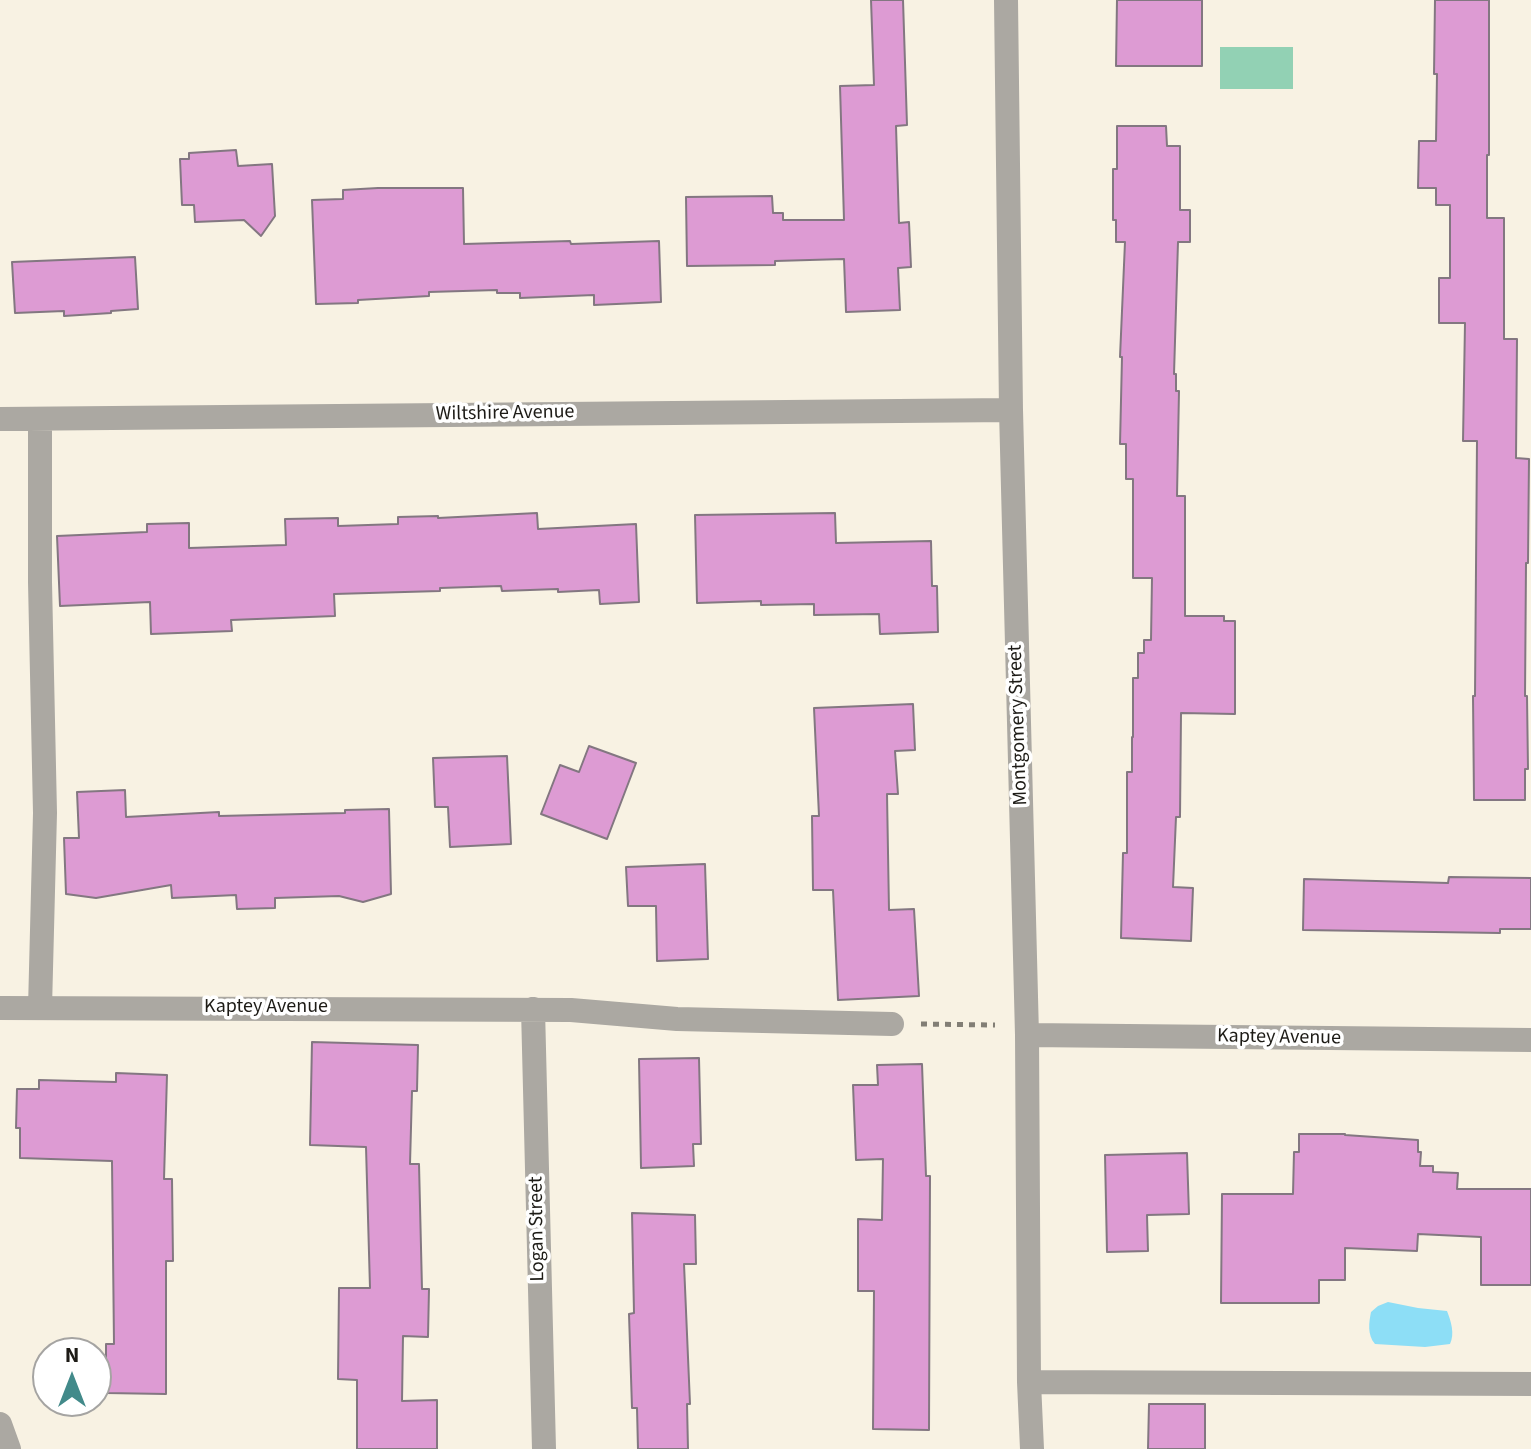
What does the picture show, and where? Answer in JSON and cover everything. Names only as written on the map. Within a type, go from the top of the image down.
[{"type":"street","name":"Montgomery Street","points":[[1006,0],[1011,410],[1027,1035],[1032,1449]]},
{"type":"street","name":"Wiltshire Avenue","points":[[0,419],[1011,410]]},
{"type":"street","points":[[40,419],[45,813],[40,1008]]},
{"type":"street","name":"Kaptey Avenue","points":[[0,1008],[533,1009],[677,1019],[892,1024]]},
{"type":"street","name":"Logan Street","points":[[533,1009],[544,1449]]},
{"type":"street","name":"Kaptey Avenue","points":[[1027,1035],[1531,1040]]},
{"type":"street","points":[[1029,1382],[1531,1384]]},
{"type":"street","points":[[0,1424],[9,1449]]},
{"type":"path","points":[[892,1024],[996,1025]]},
{"type":"green space","points":[[1220,47],[1293,47],[1293,89],[1220,89]]},
{"type":"water","points":[[1388,1302],[1447,1311],[1452,1332],[1450,1344],[1425,1347],[1375,1344],[1370,1333],[1371,1312]]},
{"type":"building","points":[[871,0],[903,0],[907,125],[896,126],[899,223],[909,222],[911,267],[898,268],[900,310],[846,312],[844,259],[775,261],[775,265],[687,266],[686,197],[772,196],[773,213],[783,213],[783,220],[844,220],[840,86],[874,85]]},
{"type":"building","points":[[1117,0],[1202,0],[1202,66],[1116,66]]},
{"type":"building","points":[[1435,0],[1489,0],[1487,218],[1504,218],[1504,339],[1517,339],[1516,458],[1529,459],[1525,696],[1528,769],[1525,769],[1525,800],[1474,800],[1477,441],[1463,441],[1465,323],[1439,323],[1439,278],[1450,278],[1450,205],[1436,205],[1436,188],[1418,188],[1419,141],[1436,141]]},
{"type":"building","points":[[1117,126],[1166,126],[1167,146],[1180,146],[1180,210],[1190,210],[1190,242],[1178,242],[1174,374],[1176,391],[1179,391],[1177,496],[1185,496],[1185,616],[1224,616],[1224,621],[1235,621],[1235,714],[1181,713],[1180,817],[1176,817],[1173,887],[1193,888],[1191,941],[1121,938],[1123,853],[1127,853],[1127,772],[1132,772],[1133,678],[1138,678],[1138,653],[1144,653],[1144,640],[1151,640],[1152,578],[1133,578],[1133,479],[1126,479],[1126,444],[1120,444],[1125,242],[1116,242],[1116,220],[1113,220]]},
{"type":"building","points":[[236,150],[238,166],[272,164],[275,216],[261,236],[244,220],[195,222],[194,205],[182,205],[180,159],[189,159],[189,153]]},
{"type":"building","points":[[463,188],[464,244],[659,241],[661,302],[594,305],[594,295],[520,298],[520,293],[497,293],[497,290],[429,292],[429,296],[316,304],[312,200],[343,199],[343,190]]},
{"type":"building","points":[[135,257],[138,309],[64,316],[64,311],[15,313],[12,262]]},
{"type":"building","points":[[537,513],[538,529],[636,524],[639,602],[600,604],[599,590],[502,591],[501,586],[334,594],[335,616],[231,620],[232,631],[151,634],[150,602],[60,606],[57,536],[147,532],[147,524],[189,523],[189,548],[286,545],[285,519],[338,518],[338,526],[398,524],[398,517]]},
{"type":"building","points":[[835,513],[836,543],[931,541],[932,586],[937,586],[938,632],[880,634],[879,614],[814,615],[814,604],[761,605],[761,601],[697,603],[695,515]]},
{"type":"building","points":[[913,704],[915,750],[895,751],[898,794],[887,794],[889,910],[914,909],[919,996],[838,1000],[833,890],[813,890],[812,816],[819,816],[814,708]]},
{"type":"building","points":[[589,746],[636,763],[607,839],[541,814],[560,765],[579,772]]},
{"type":"building","points":[[507,756],[511,844],[450,847],[448,807],[435,807],[433,758]]},
{"type":"building","points":[[125,790],[126,817],[219,812],[219,816],[345,813],[345,810],[389,809],[391,894],[363,902],[339,896],[275,898],[275,908],[237,909],[236,895],[172,898],[171,885],[96,898],[66,894],[64,838],[79,838],[77,792]]},
{"type":"building","points":[[705,864],[708,959],[657,961],[656,906],[628,906],[626,867]]},
{"type":"building","points":[[1449,877],[1531,878],[1531,929],[1500,929],[1500,933],[1303,930],[1304,879],[1448,883]]},
{"type":"building","points":[[312,1042],[418,1045],[417,1091],[412,1091],[410,1164],[419,1164],[422,1289],[429,1289],[428,1337],[403,1336],[402,1401],[437,1400],[437,1449],[357,1449],[357,1380],[338,1379],[339,1288],[370,1288],[366,1147],[310,1145]]},
{"type":"building","points":[[699,1058],[701,1144],[693,1144],[694,1166],[641,1168],[639,1059]]},
{"type":"building","points":[[922,1064],[926,1176],[930,1176],[929,1430],[873,1429],[874,1291],[858,1291],[858,1219],[882,1220],[883,1159],[856,1160],[853,1085],[878,1085],[877,1065]]},
{"type":"building","points":[[116,1073],[167,1075],[164,1179],[172,1179],[173,1261],[166,1261],[166,1394],[112,1393],[112,1161],[20,1158],[20,1128],[16,1128],[17,1089],[39,1089],[39,1080],[116,1082]]},
{"type":"building","points":[[1299,1134],[1418,1140],[1420,1166],[1433,1166],[1433,1172],[1458,1173],[1457,1189],[1531,1189],[1531,1285],[1481,1285],[1481,1237],[1418,1234],[1417,1251],[1345,1248],[1345,1280],[1319,1280],[1319,1303],[1221,1303],[1222,1194],[1293,1194],[1294,1152],[1299,1152]]},
{"type":"building","points":[[1187,1153],[1189,1214],[1147,1215],[1148,1251],[1107,1252],[1105,1155]]},
{"type":"building","points":[[632,1213],[695,1215],[696,1264],[684,1264],[690,1404],[687,1404],[688,1449],[638,1449],[637,1408],[632,1408],[629,1314],[634,1313]]},
{"type":"building","points":[[1149,1404],[1205,1404],[1205,1449],[1148,1449]]}]
